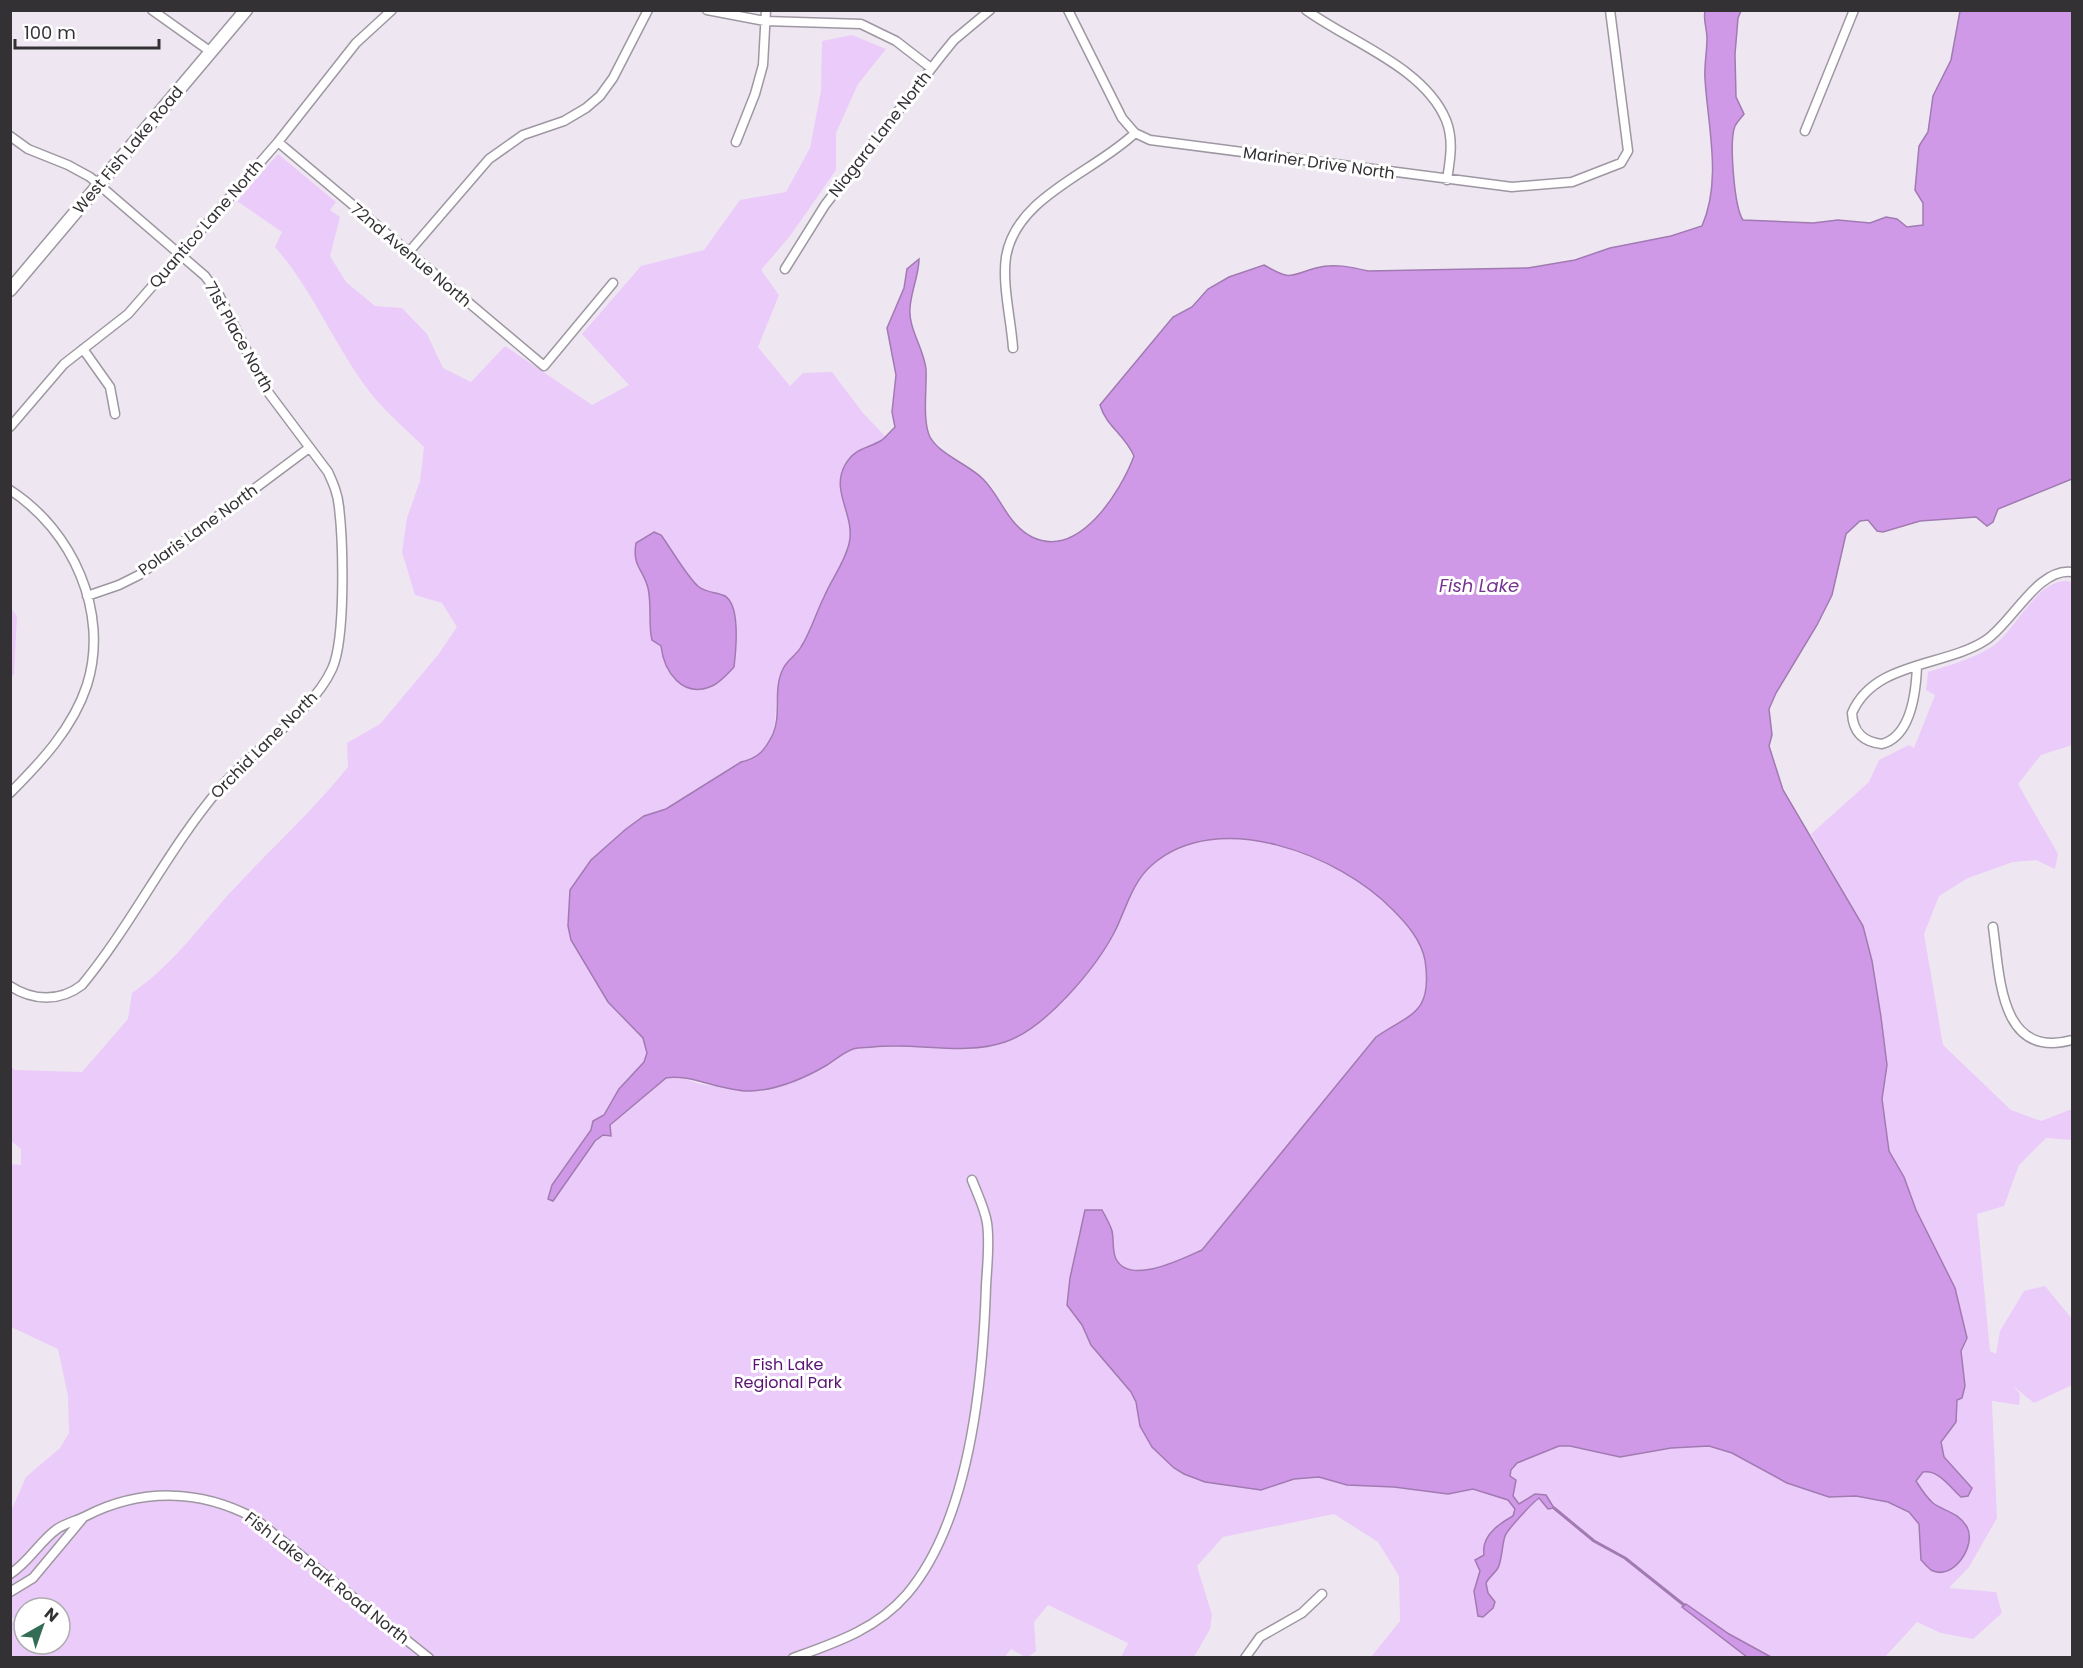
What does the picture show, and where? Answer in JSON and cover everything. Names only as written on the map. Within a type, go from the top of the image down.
[{"type":"street","points":[[152,10],[211,52]]},
{"type":"street","name":"West Fish Lake Road","points":[[10,290],[246,10]]},
{"type":"street","name":"Quantico Lane North","points":[[10,428],[64,364],[128,314],[278,142],[356,43],[392,10]]},
{"type":"street","points":[[408,253],[489,159],[523,135],[564,121],[586,108],[600,96],[613,78],[648,10]]},
{"type":"street","points":[[706,10],[765,21],[861,24],[897,41],[931,68]]},
{"type":"street","points":[[735,142],[755,94],[763,65],[766,10]]},
{"type":"street","name":"Niagara Lane North","points":[[785,268],[825,205],[931,68],[954,40],[990,10]]},
{"type":"street","points":[[1013,348],[1006,258],[1016,228],[1039,203],[1122,146],[1135,133],[1122,118],[1068,10]]},
{"type":"street","points":[[1306,10],[1402,70],[1437,105],[1449,132],[1451,147],[1447,180]]},
{"type":"street","name":"Mariner Drive North","points":[[1135,133],[1157,141],[1494,186],[1540,186],[1572,182],[1624,160],[1628,151],[1610,10]]},
{"type":"street","points":[[1805,131],[1854,10]]},
{"type":"street","name":"71st Place North","points":[[10,136],[28,149],[68,165],[99,185],[213,284],[265,388],[309,448]]},
{"type":"street","name":"72nd Avenue North","points":[[278,142],[544,366],[613,283]]},
{"type":"street","points":[[83,349],[110,387],[115,414]]},
{"type":"street","name":"Polaris Lane North","points":[[87,596],[139,575],[309,448]]},
{"type":"street","name":"Orchid Lane North","points":[[10,986],[31,996],[54,997],[67,994],[82,985],[215,794],[317,693],[333,668],[340,639],[339,506],[328,472],[309,448]]},
{"type":"street","points":[[10,490],[37,509],[58,531],[74,560],[87,596],[93,640],[87,685],[75,711],[57,741],[10,793]]},
{"type":"street","points":[[1917,666],[1914,699],[1897,736],[1882,744],[1862,738],[1856,731],[1852,713],[1862,696],[1893,674],[1917,666],[1963,652],[1986,640],[2048,577],[2068,571]]},
{"type":"street","points":[[1993,927],[2003,1002],[2009,1017],[2018,1029],[2043,1042],[2073,1040]]},
{"type":"street","points":[[794,1658],[860,1632],[889,1611],[919,1579],[942,1534],[968,1452],[981,1378],[987,1222],[972,1180]]},
{"type":"street","name":"Fish Lake Park Road North","points":[[10,1574],[21,1567],[56,1530],[83,1517],[115,1504],[160,1495],[195,1496],[242,1511],[270,1529],[429,1658]]},
{"type":"street","name":"Fish Lake Park Road North","points":[[10,1592],[33,1578],[83,1517]]},
{"type":"street","points":[[1245,1658],[1260,1637],[1302,1613],[1322,1594]]},
{"type":"green space","name":"Fish Lake Regional Park","points":[[852,35],[886,49],[858,84],[836,133],[836,170],[790,236],[761,270],[779,295],[758,347],[790,386],[803,373],[832,372],[863,413],[885,436],[854,455],[841,474],[841,493],[850,532],[847,551],[805,640],[784,667],[779,681],[775,723],[767,747],[757,756],[741,762],[666,809],[644,816],[626,829],[591,860],[570,890],[571,940],[608,1002],[643,1038],[647,1053],[644,1062],[619,1090],[604,1115],[593,1121],[591,1130],[552,1185],[577,1164],[610,1126],[666,1078],[681,1078],[712,1086],[774,1086],[808,1076],[856,1048],[907,1046],[973,1048],[1006,1042],[1045,1017],[1084,976],[1101,952],[1129,894],[1152,864],[1180,848],[1211,840],[1244,839],[1278,845],[1311,856],[1342,871],[1370,890],[1393,910],[1421,946],[1427,978],[1426,992],[1417,1010],[1376,1037],[1202,1250],[1158,1267],[1134,1270],[1124,1267],[1117,1260],[1112,1232],[1079,1232],[1066,1303],[1082,1325],[1085,1334],[1131,1392],[1136,1402],[1140,1426],[1152,1447],[1174,1468],[1205,1482],[1261,1490],[1294,1479],[1319,1477],[1347,1485],[1394,1487],[1448,1494],[1473,1489],[1496,1496],[1517,1463],[1559,1446],[1570,1446],[1620,1457],[1671,1448],[1709,1446],[1732,1453],[1787,1483],[1829,1497],[1856,1496],[1875,1500],[1941,1442],[1956,1422],[1960,1351],[1967,1338],[1955,1288],[1916,1210],[1904,1177],[1889,1151],[1882,1099],[1887,1065],[1872,961],[1851,905],[1811,834],[1869,782],[1879,760],[1909,745],[1914,748],[1935,695],[1926,690],[1928,672],[1969,658],[1993,646],[2039,594],[2049,586],[2060,582],[2072,582],[2072,745],[2041,755],[2018,784],[2058,854],[2055,869],[2036,860],[2013,862],[1968,878],[1939,896],[1924,934],[1943,1045],[2011,1110],[2041,1121],[2072,1109],[2072,1140],[2046,1138],[2019,1165],[2004,1206],[1977,1214],[1990,1351],[1996,1354],[2000,1331],[2024,1291],[2045,1286],[2072,1319],[2072,1385],[2034,1403],[2013,1386],[2020,1394],[2019,1405],[1992,1401],[1997,1518],[1969,1567],[1949,1588],[1996,1592],[2002,1613],[1973,1639],[1941,1633],[1917,1622],[1885,1657],[1371,1657],[1400,1621],[1399,1576],[1378,1542],[1334,1514],[1223,1537],[1197,1566],[1212,1615],[1210,1629],[1194,1657],[1121,1657],[1128,1643],[1048,1605],[1034,1622],[1036,1651],[1027,1658],[1011,1649],[1004,1658],[11,1657],[12,1622],[12,1656],[72,1656],[72,1596],[12,1596],[12,1618],[10,1616],[11,1511],[26,1477],[60,1448],[69,1433],[68,1396],[58,1349],[11,1327],[11,1164],[21,1165],[21,1149],[11,1141],[10,1066],[15,1070],[82,1072],[128,1019],[132,993],[171,959],[228,895],[334,784],[348,767],[347,743],[380,724],[438,655],[457,627],[442,603],[415,595],[402,552],[407,518],[420,481],[424,447],[381,406],[356,373],[301,281],[275,247],[282,232],[237,201],[278,154],[336,202],[330,210],[340,217],[330,256],[346,282],[375,306],[402,308],[427,334],[443,368],[471,382],[505,346],[592,405],[629,385],[582,334],[641,266],[704,250],[740,200],[786,192],[810,148],[821,91],[822,41]]},
{"type":"green space","points":[[10,606],[17,617],[14,674],[11,678]]},
{"type":"water","name":"Fish Lake","points":[[1705,11],[1741,11],[1738,18],[1735,54],[1736,97],[1744,114],[1735,126],[1732,145],[1737,202],[1743,220],[1813,223],[1838,220],[1870,223],[1886,217],[1897,219],[1907,227],[1923,225],[1923,203],[1915,190],[1919,146],[1928,132],[1933,96],[1951,60],[1960,11],[2072,11],[2072,479],[1998,509],[1993,522],[1987,526],[1976,517],[1920,521],[1883,532],[1877,531],[1868,520],[1860,521],[1846,534],[1832,595],[1769,709],[1772,735],[1769,746],[1783,790],[1863,926],[1872,961],[1887,1065],[1882,1099],[1889,1151],[1904,1177],[1916,1210],[1955,1288],[1967,1338],[1961,1351],[1965,1386],[1962,1398],[1957,1400],[1956,1422],[1941,1442],[1944,1457],[1972,1488],[1968,1496],[1961,1497],[1939,1476],[1928,1472],[1923,1472],[1916,1481],[1933,1503],[1955,1515],[1967,1527],[1969,1543],[1961,1560],[1947,1571],[1931,1570],[1921,1560],[1919,1524],[1909,1512],[1888,1502],[1856,1496],[1829,1497],[1787,1483],[1732,1453],[1709,1446],[1671,1448],[1620,1457],[1570,1446],[1559,1446],[1517,1463],[1511,1470],[1510,1476],[1516,1480],[1513,1496],[1519,1504],[1535,1494],[1546,1495],[1554,1508],[1548,1509],[1539,1498],[1520,1516],[1507,1533],[1498,1568],[1486,1583],[1488,1593],[1495,1602],[1493,1608],[1483,1617],[1478,1616],[1474,1591],[1480,1571],[1475,1560],[1484,1555],[1485,1542],[1492,1531],[1513,1516],[1515,1509],[1508,1500],[1473,1489],[1448,1494],[1394,1487],[1347,1485],[1319,1477],[1294,1479],[1261,1490],[1205,1482],[1174,1468],[1152,1447],[1140,1426],[1136,1402],[1131,1392],[1091,1345],[1082,1325],[1067,1305],[1070,1278],[1085,1210],[1102,1210],[1112,1231],[1116,1259],[1123,1267],[1133,1270],[1158,1268],[1202,1250],[1376,1037],[1417,1010],[1426,991],[1425,960],[1420,946],[1408,927],[1393,910],[1370,890],[1342,872],[1311,856],[1277,845],[1243,839],[1210,840],[1179,848],[1152,865],[1139,879],[1115,931],[1082,979],[1052,1011],[1020,1035],[1005,1042],[973,1048],[890,1046],[855,1048],[800,1079],[760,1090],[740,1091],[685,1078],[666,1078],[610,1125],[611,1136],[603,1135],[595,1141],[553,1201],[548,1199],[552,1185],[591,1130],[593,1121],[604,1115],[619,1089],[644,1062],[647,1053],[643,1038],[608,1002],[571,940],[568,926],[570,890],[591,860],[626,829],[644,816],[666,809],[741,762],[757,756],[770,740],[776,726],[780,675],[805,641],[849,544],[849,523],[840,485],[841,475],[853,455],[882,440],[895,427],[892,412],[896,375],[887,328],[904,288],[907,269],[919,259],[910,316],[926,369],[925,413],[930,437],[940,449],[983,479],[1010,518],[1023,532],[1049,542],[1066,539],[1082,531],[1096,518],[1119,487],[1134,456],[1107,419],[1100,405],[1173,317],[1192,307],[1208,289],[1229,277],[1264,265],[1290,276],[1329,266],[1368,271],[1528,268],[1575,260],[1610,248],[1671,236],[1702,226],[1708,208],[1713,172],[1705,79],[1707,38]]},
{"type":"water","points":[[654,532],[661,535],[685,571],[699,587],[725,596],[730,601],[736,629],[734,667],[712,686],[692,689],[677,681],[666,665],[661,646],[652,640],[648,588],[637,563],[635,551],[636,543]]},
{"type":"water","points":[[1686,1604],[1729,1634],[1771,1657],[1747,1657],[1682,1607]]},
{"type":"waterway","points":[[1554,1508],[1594,1541],[1625,1558],[1684,1605]]}]
